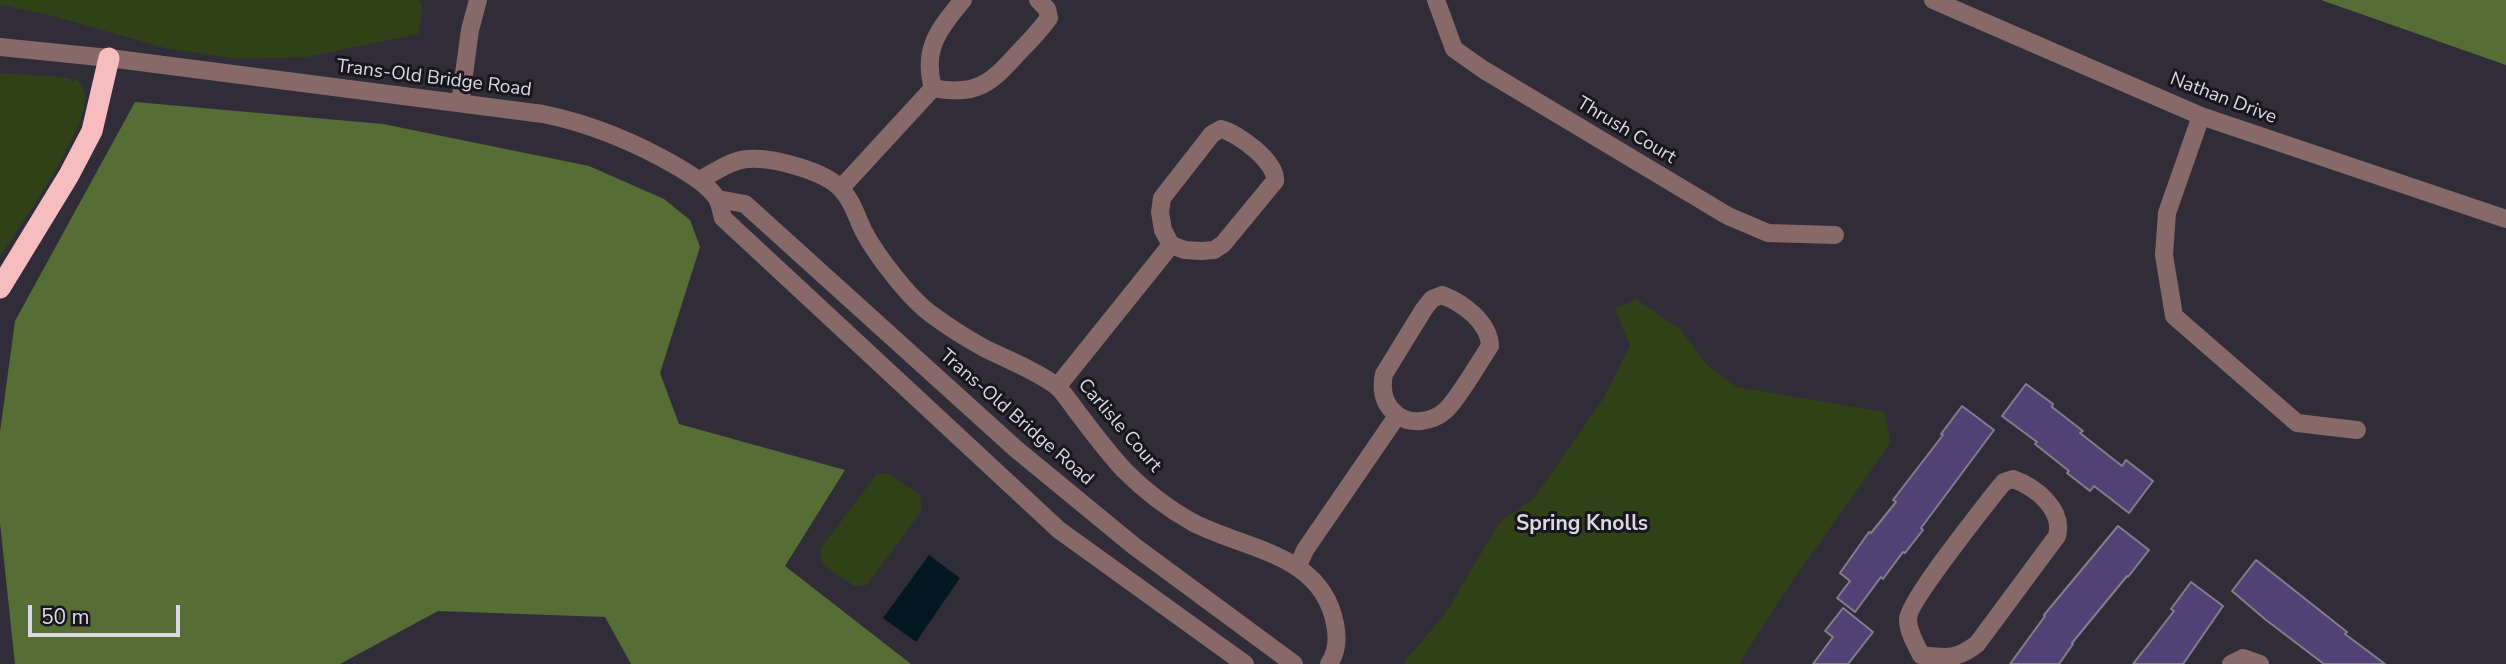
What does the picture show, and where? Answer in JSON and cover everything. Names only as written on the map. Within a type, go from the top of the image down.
[{"type":"highway","points":[[0,288],[69,175],[92,131],[117,59]]},
{"type":"street","points":[[460,103],[470,30],[478,0]]},
{"type":"street","points":[[933,88],[928,69],[931,49],[940,28],[963,0]]},
{"type":"street","points":[[933,88],[948,91],[979,88],[996,78],[1049,18],[1047,9],[1038,0]]},
{"type":"street","name":"Thrush Court","points":[[1436,0],[1454,49],[1484,70],[1728,216],[1768,233],[1835,235]]},
{"type":"street","name":"Nathan Drive","points":[[1933,0],[2201,116],[2506,219]]},
{"type":"street","name":"Trans-Old Bridge Road","points":[[0,47],[117,59],[543,114],[578,121],[654,153],[700,180],[718,199],[723,218],[1059,530],[1245,664]]},
{"type":"street","points":[[700,180],[733,162],[748,159],[792,165],[841,188],[933,88]]},
{"type":"street","points":[[2201,116],[2167,213],[2164,255],[2174,316],[2297,423],[2357,430]]},
{"type":"street","points":[[1221,130],[1232,132],[1270,163],[1276,173],[1275,181],[1223,244],[1214,250],[1201,251],[1185,250],[1171,245],[1163,230],[1160,212],[1162,198],[1212,134],[1221,130]]},
{"type":"street","name":"Carlisle Court","points":[[841,188],[873,248],[929,313],[984,348],[1030,369],[1057,387],[1117,462],[1140,486],[1166,507],[1218,534],[1277,555],[1298,566],[1323,592],[1334,615],[1337,635],[1334,656],[1328,664]]},
{"type":"street","name":"Trans-Old Bridge Road","points":[[718,199],[745,204],[1016,449],[1134,546],[1294,664]]},
{"type":"street","name":"Carlisle Court","points":[[1057,387],[1171,245]]},
{"type":"street","points":[[1442,295],[1483,322],[1490,335],[1490,346],[1447,409],[1432,420],[1413,422],[1397,416],[1386,404],[1381,386],[1384,374],[1432,299],[1442,295]]},
{"type":"street","points":[[1298,566],[1305,550],[1397,416]]},
{"type":"street","points":[[2013,479],[2022,482],[2051,506],[2058,516],[2060,526],[2057,536],[1977,645],[1962,656],[1918,659],[1908,618],[1916,598],[2004,482],[2013,479]]},
{"type":"street","points":[[2231,664],[2243,658],[2260,664]]},
{"type":"green space","points":[[0,0],[419,0],[423,8],[418,34],[307,57],[238,59],[165,48],[53,16],[0,5]]},
{"type":"green space","points":[[2321,0],[2506,0],[2506,65]]},
{"type":"green space","points":[[0,73],[62,77],[73,82],[77,79],[83,88],[85,99],[75,134],[64,156],[0,257]]},
{"type":"green space","points":[[135,102],[383,124],[589,166],[664,199],[690,220],[700,247],[660,373],[679,424],[845,470],[785,566],[911,664],[631,664],[605,617],[438,611],[340,664],[15,664],[0,523],[0,432],[15,321]]},
{"type":"green space","points":[[1636,299],[1680,329],[1708,366],[1737,387],[1884,412],[1891,442],[1784,593],[1739,664],[1403,664],[1447,611],[1499,523],[1535,497],[1605,396],[1630,346],[1615,309]]},
{"type":"green space","points":[[888,473],[920,495],[922,510],[867,585],[854,586],[822,564],[820,549],[876,475]]},
{"type":"water","points":[[929,555],[960,578],[916,642],[883,618]]},
{"type":"building","points":[[2026,384],[2053,404],[2052,407],[2083,431],[2080,433],[2122,466],[2126,460],[2153,481],[2129,513],[2094,486],[2090,491],[2035,444],[2037,442],[2002,416]]},
{"type":"building","points":[[1962,406],[1994,430],[1921,528],[1923,530],[1883,579],[1881,577],[1855,612],[1837,598],[1850,581],[1840,573],[1869,532],[1871,533],[1896,502],[1893,500]]},
{"type":"building","points":[[2118,526],[2149,550],[2128,577],[2072,643],[2059,664],[2010,664],[2044,615]]},
{"type":"building","points":[[2256,560],[2385,664],[2324,664],[2266,620],[2232,591]]},
{"type":"building","points":[[2191,582],[2223,606],[2183,664],[2133,664],[2174,611],[2171,609]]},
{"type":"building","points":[[1843,608],[1873,632],[1848,664],[1813,664],[1833,637],[1825,631]]},
{"type":"district","name":"Spring Knolls","points":[[1582,525]]}]
